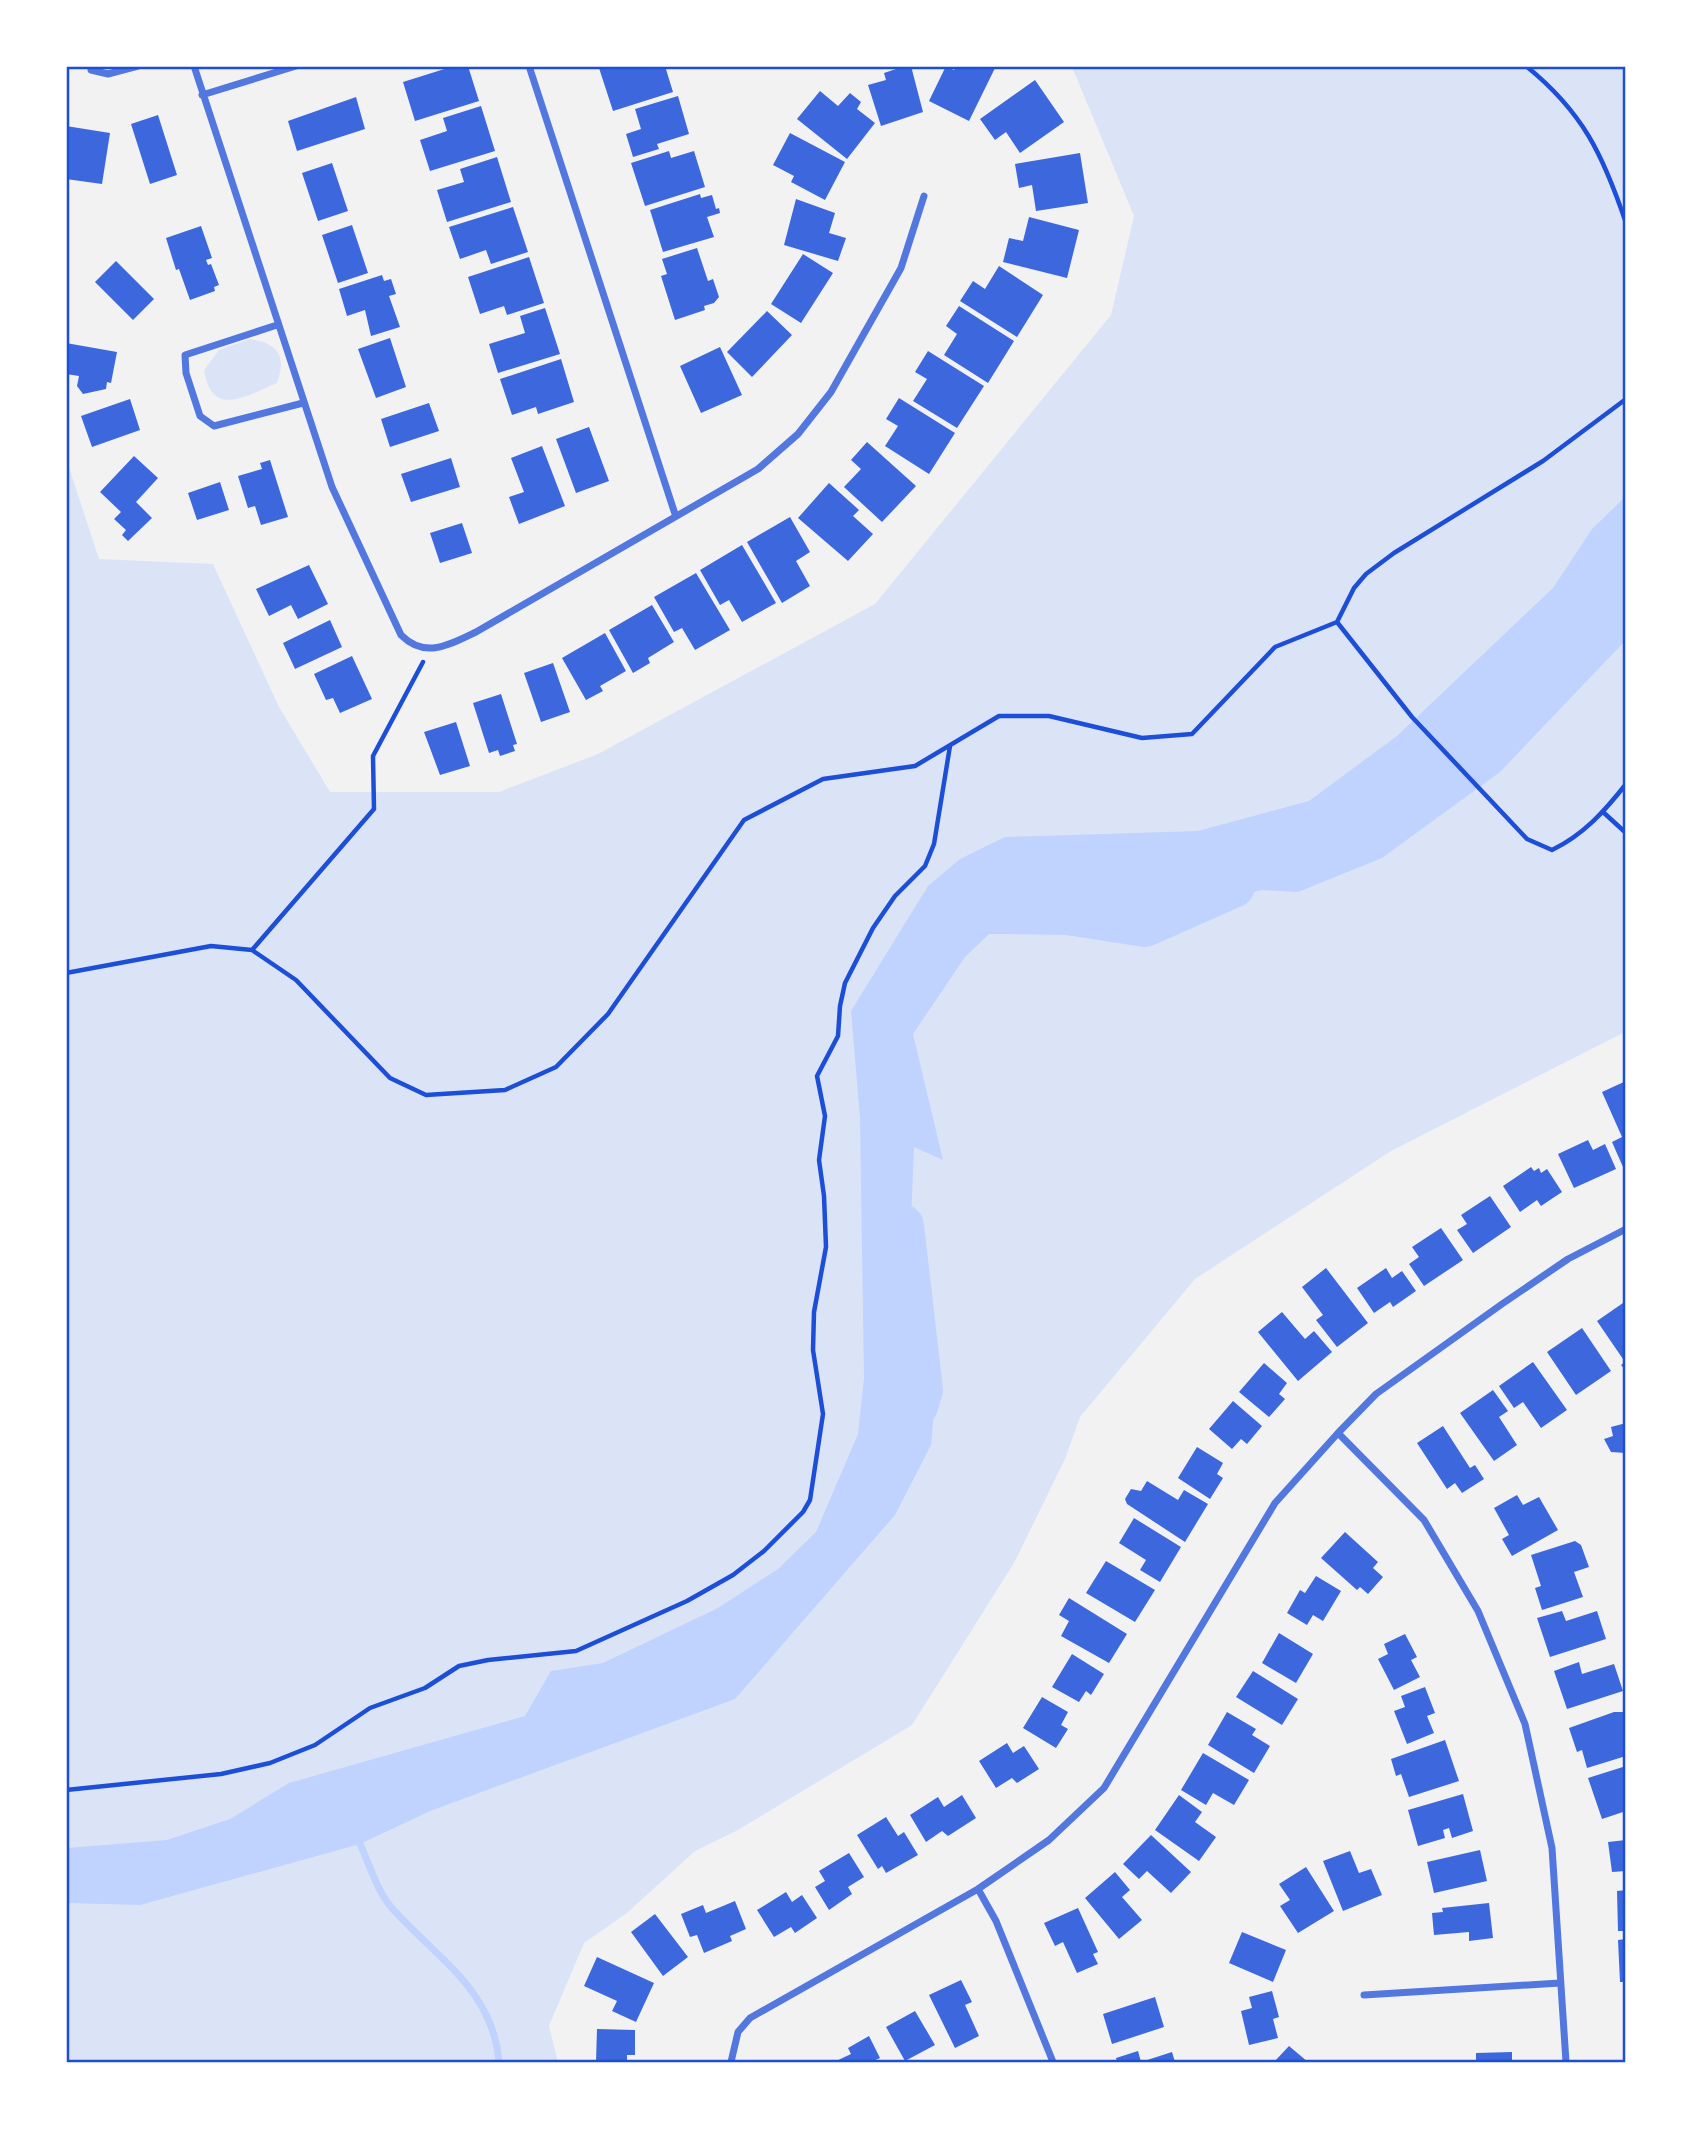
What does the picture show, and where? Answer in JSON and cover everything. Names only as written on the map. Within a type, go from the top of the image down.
[{"type":"street","points":[[90,66],[92,70],[108,74],[138,66]]},
{"type":"street","points":[[194,66],[332,487],[390,617],[411,646],[429,650],[447,646],[476,632],[675,514],[758,469],[798,434],[831,391],[901,268],[924,196]]},
{"type":"street","points":[[202,95],[296,66]]},
{"type":"street","points":[[529,66],[675,514]]},
{"type":"street","points":[[277,325],[185,355],[186,373],[200,416],[214,426],[303,403]]},
{"type":"street","points":[[731,2063],[738,2032],[750,2018],[978,1889],[1049,1840],[1104,1788],[1275,1503],[1338,1433],[1376,1394],[1481,1319],[1568,1259],[1626,1229]]},
{"type":"street","points":[[1338,1433],[1424,1520],[1478,1611],[1525,1724],[1552,1848],[1566,2063]]},
{"type":"street","points":[[978,1889],[996,1921],[1053,2063]]},
{"type":"street","points":[[1364,1996],[1560,1983]]},
{"type":"path","points":[[1526,66],[1555,89],[1580,119],[1609,175],[1626,223]]},
{"type":"path","points":[[66,973],[211,946],[252,950],[296,980],[390,1078],[426,1095],[505,1090],[556,1067],[608,1014],[744,820],[822,779],[915,766],[999,716],[1049,716],[1143,738],[1192,734],[1275,647],[1337,622],[1354,588],[1366,574],[1543,461],[1626,399]]},
{"type":"path","points":[[1337,622],[1412,717],[1508,822],[1527,839],[1552,850],[1575,839],[1603,813],[1626,784]]},
{"type":"path","points":[[252,950],[374,808],[373,756],[429,650]]},
{"type":"path","points":[[66,1790],[222,1774],[270,1763],[315,1745],[370,1708],[425,1688],[459,1666],[488,1660],[576,1651],[687,1601],[733,1575],[764,1551],[803,1513],[810,1500],[823,1414],[813,1350],[814,1312],[826,1247],[819,1160],[825,1116],[817,1076],[838,1036],[839,1006],[845,984],[873,928],[895,896],[925,866],[934,844],[950,745]]},
{"type":"path","points":[[1603,813],[1626,833]]},
{"type":"shaded area","points":[[1072,67],[1625,67],[1625,1032],[1391,1151],[1195,1279],[1080,1417],[1065,1459],[1014,1563],[912,1725],[738,1830],[695,1851],[627,1913],[584,1943],[549,2026],[558,2062],[67,2062],[66,458],[99,559],[213,564],[279,707],[330,792],[499,792],[598,754],[875,604],[1111,315],[1134,216]]},
{"type":"shaded area","points":[[250,339],[267,344],[278,352],[281,365],[277,383],[232,400],[214,395],[204,370],[219,350]]},
{"type":"water","points":[[1625,497],[1625,641],[1500,772],[1382,858],[1298,892],[1262,890],[1078,935],[989,934],[965,957],[913,1034],[943,1160],[914,1147],[907,1324],[912,1344],[937,1375],[931,1445],[895,1515],[735,1699],[430,1811],[360,1844],[140,1905],[67,1903],[67,1848],[167,1840],[230,1819],[289,1783],[525,1716],[551,1671],[603,1663],[718,1608],[778,1569],[816,1532],[858,1434],[864,1378],[860,1118],[851,1011],[928,886],[960,859],[1005,837],[1198,831],[1309,801],[1397,736],[1553,588],[1592,529]]},
{"type":"building","points":[[454,66],[468,66],[479,101],[415,121],[403,82]]},
{"type":"building","points":[[665,66],[673,92],[613,111],[599,68]]},
{"type":"building","points":[[911,66],[923,112],[881,126],[868,85],[886,80],[884,73]]},
{"type":"building","points":[[946,66],[954,70],[956,66],[996,66],[969,121],[929,101]]},
{"type":"building","points":[[1035,80],[1064,122],[1020,153],[1006,132],[995,140],[980,119]]},
{"type":"building","points":[[820,91],[838,106],[850,93],[861,102],[857,109],[875,123],[847,159],[797,119]]},
{"type":"building","points":[[678,96],[689,134],[657,144],[659,149],[633,157],[626,134],[641,129],[635,109]]},
{"type":"building","points":[[356,97],[365,129],[297,151],[288,121]]},
{"type":"building","points":[[481,106],[495,151],[430,171],[420,140],[447,131],[443,118]]},
{"type":"building","points":[[158,115],[177,175],[150,184],[131,124]]},
{"type":"building","points":[[66,126],[110,133],[102,184],[66,179]]},
{"type":"building","points":[[790,133],[845,162],[825,200],[791,182],[794,176],[773,165]]},
{"type":"building","points":[[669,151],[671,158],[694,151],[705,187],[645,206],[631,163]]},
{"type":"building","points":[[1080,153],[1088,203],[1036,211],[1032,185],[1019,188],[1015,164]]},
{"type":"building","points":[[497,157],[511,202],[447,222],[437,190],[464,182],[460,169]]},
{"type":"building","points":[[332,163],[348,211],[318,221],[302,173]]},
{"type":"building","points":[[700,194],[701,198],[712,195],[716,209],[719,208],[720,213],[707,217],[714,237],[663,252],[650,210]]},
{"type":"building","points":[[796,199],[835,213],[829,233],[846,238],[838,261],[784,245]]},
{"type":"building","points":[[513,207],[528,252],[491,264],[486,250],[460,259],[449,227]]},
{"type":"building","points":[[1029,217],[1079,230],[1067,278],[1003,262],[1009,238],[1023,241]]},
{"type":"building","points":[[352,225],[368,273],[338,283],[322,235]]},
{"type":"building","points":[[201,226],[212,258],[206,260],[208,265],[211,264],[219,285],[214,287],[215,291],[190,300],[179,269],[176,270],[166,238]]},
{"type":"building","points":[[697,248],[708,281],[713,279],[719,297],[714,303],[704,306],[705,310],[675,320],[661,276],[667,274],[662,259]]},
{"type":"building","points":[[803,254],[833,273],[801,323],[771,304]]},
{"type":"building","points":[[529,257],[544,303],[507,315],[504,306],[480,314],[468,277]]},
{"type":"building","points":[[116,261],[154,299],[133,320],[95,282]]},
{"type":"building","points":[[999,266],[1043,295],[1017,337],[960,301],[973,281],[985,289]]},
{"type":"building","points":[[382,275],[384,281],[391,279],[396,294],[389,296],[400,327],[371,336],[365,310],[347,316],[339,289]]},
{"type":"building","points":[[959,306],[1014,341],[988,383],[944,355],[957,334],[946,326]]},
{"type":"building","points":[[545,308],[560,354],[498,373],[489,344],[525,333],[520,316]]},
{"type":"building","points":[[767,311],[792,335],[752,377],[727,352]]},
{"type":"building","points":[[390,338],[406,387],[376,398],[358,349]]},
{"type":"building","points":[[66,343],[117,352],[111,383],[107,382],[106,389],[83,394],[77,386],[79,376],[66,374]]},
{"type":"building","points":[[720,347],[742,395],[701,413],[680,366]]},
{"type":"building","points":[[928,351],[984,386],[957,428],[913,401],[927,379],[915,372]]},
{"type":"building","points":[[561,359],[574,402],[538,414],[536,407],[512,415],[500,379]]},
{"type":"building","points":[[899,398],[955,433],[929,474],[885,446],[898,426],[886,419]]},
{"type":"building","points":[[130,399],[140,430],[92,447],[81,416]]},
{"type":"building","points":[[429,403],[439,431],[390,447],[381,419]]},
{"type":"building","points":[[589,427],[609,481],[576,493],[556,439]]},
{"type":"building","points":[[867,442],[916,486],[882,522],[844,487],[861,469],[851,460]]},
{"type":"building","points":[[542,446],[565,506],[519,524],[509,497],[524,492],[511,458]]},
{"type":"building","points":[[134,456],[158,478],[136,502],[152,518],[128,541],[122,535],[126,530],[114,519],[121,512],[100,492]]},
{"type":"building","points":[[451,458],[460,487],[411,502],[401,474]]},
{"type":"building","points":[[270,460],[288,517],[261,525],[255,506],[248,508],[238,476],[262,469],[260,463]]},
{"type":"building","points":[[220,482],[229,510],[197,520],[188,493]]},
{"type":"building","points":[[829,483],[859,510],[853,516],[873,534],[848,561],[798,518]]},
{"type":"building","points":[[790,517],[810,552],[796,561],[810,586],[782,603],[747,542]]},
{"type":"building","points":[[462,523],[472,553],[440,563],[430,533]]},
{"type":"building","points":[[742,545],[776,603],[742,622],[729,600],[720,605],[700,570]]},
{"type":"building","points":[[309,565],[328,604],[298,619],[291,605],[269,616],[256,589]]},
{"type":"building","points":[[696,573],[730,630],[695,650],[682,628],[674,632],[654,597]]},
{"type":"building","points":[[652,605],[674,642],[648,658],[650,663],[633,673],[609,630]]},
{"type":"building","points":[[330,620],[342,647],[295,669],[283,643]]},
{"type":"building","points":[[605,633],[626,671],[600,686],[603,691],[586,700],[562,658]]},
{"type":"building","points":[[352,656],[372,699],[340,713],[333,698],[326,700],[314,674]]},
{"type":"building","points":[[553,663],[570,712],[541,722],[524,673]]},
{"type":"building","points":[[501,694],[517,744],[513,745],[515,751],[500,756],[498,750],[489,753],[473,703]]},
{"type":"building","points":[[456,722],[470,766],[440,775],[424,732]]},
{"type":"building","points":[[1626,1081],[1626,1166],[1623,1167],[1612,1142],[1622,1137],[1602,1092]]},
{"type":"building","points":[[1588,1140],[1593,1150],[1605,1144],[1616,1169],[1574,1188],[1558,1154]]},
{"type":"building","points":[[1531,1167],[1534,1171],[1539,1168],[1541,1173],[1547,1169],[1562,1192],[1541,1206],[1537,1200],[1520,1212],[1503,1186]]},
{"type":"building","points":[[1490,1196],[1511,1227],[1473,1253],[1457,1230],[1467,1224],[1461,1215]]},
{"type":"building","points":[[1441,1228],[1463,1260],[1424,1286],[1409,1264],[1419,1257],[1412,1247]]},
{"type":"building","points":[[1326,1268],[1368,1323],[1337,1347],[1316,1320],[1323,1315],[1302,1287]]},
{"type":"building","points":[[1386,1268],[1392,1278],[1402,1271],[1416,1291],[1393,1307],[1390,1302],[1374,1313],[1357,1288]]},
{"type":"building","points":[[1623,1303],[1626,1307],[1626,1371],[1621,1365],[1625,1362],[1597,1321]]},
{"type":"building","points":[[1282,1312],[1305,1339],[1314,1331],[1332,1352],[1298,1381],[1258,1332]]},
{"type":"building","points":[[1582,1328],[1611,1371],[1576,1395],[1547,1352]]},
{"type":"building","points":[[1533,1362],[1567,1410],[1541,1428],[1523,1402],[1514,1408],[1499,1386]]},
{"type":"building","points":[[1264,1363],[1287,1383],[1279,1394],[1285,1399],[1269,1417],[1239,1392]]},
{"type":"building","points":[[1493,1390],[1508,1411],[1499,1417],[1517,1445],[1494,1461],[1460,1413]]},
{"type":"building","points":[[1233,1401],[1262,1426],[1247,1444],[1241,1439],[1232,1449],[1209,1429]]},
{"type":"building","points":[[1626,1423],[1626,1453],[1611,1452],[1604,1439],[1613,1436],[1611,1427]]},
{"type":"building","points":[[1443,1426],[1470,1468],[1475,1465],[1484,1479],[1462,1493],[1455,1483],[1447,1489],[1417,1443]]},
{"type":"building","points":[[1197,1447],[1223,1463],[1217,1474],[1223,1478],[1210,1499],[1178,1478]]},
{"type":"building","points":[[1147,1481],[1178,1500],[1184,1490],[1208,1504],[1185,1542],[1127,1504],[1125,1499],[1131,1489],[1141,1491]]},
{"type":"building","points":[[1517,1495],[1523,1505],[1539,1497],[1558,1530],[1512,1556],[1502,1539],[1509,1535],[1494,1508]]},
{"type":"building","points":[[1134,1518],[1181,1547],[1160,1582],[1140,1570],[1146,1560],[1119,1543]]},
{"type":"building","points":[[1345,1532],[1378,1562],[1373,1568],[1383,1577],[1368,1594],[1360,1587],[1357,1590],[1321,1558]]},
{"type":"building","points":[[1575,1541],[1581,1545],[1589,1567],[1574,1572],[1583,1597],[1542,1610],[1535,1588],[1541,1586],[1531,1555]]},
{"type":"building","points":[[1106,1561],[1155,1590],[1135,1622],[1086,1593]]},
{"type":"building","points":[[1316,1576],[1341,1591],[1323,1621],[1313,1615],[1307,1625],[1287,1613],[1300,1590],[1305,1593]]},
{"type":"building","points":[[1069,1598],[1127,1634],[1109,1663],[1061,1636],[1069,1621],[1059,1615]]},
{"type":"building","points":[[1562,1611],[1566,1621],[1597,1611],[1606,1639],[1550,1657],[1537,1618]]},
{"type":"building","points":[[1279,1633],[1313,1654],[1296,1683],[1262,1663]]},
{"type":"building","points":[[1405,1634],[1417,1657],[1411,1660],[1420,1677],[1394,1690],[1378,1659],[1388,1654],[1384,1644]]},
{"type":"building","points":[[1072,1654],[1104,1674],[1091,1695],[1086,1691],[1079,1702],[1052,1687]]},
{"type":"building","points":[[1579,1662],[1582,1674],[1614,1664],[1623,1691],[1567,1709],[1554,1671]]},
{"type":"building","points":[[1253,1671],[1298,1699],[1282,1725],[1236,1697]]},
{"type":"building","points":[[1425,1687],[1435,1713],[1427,1716],[1434,1733],[1407,1744],[1394,1711],[1405,1707],[1401,1696]]},
{"type":"building","points":[[1042,1697],[1068,1712],[1061,1725],[1068,1729],[1056,1748],[1023,1728]]},
{"type":"building","points":[[1227,1712],[1256,1729],[1252,1735],[1270,1746],[1254,1773],[1208,1745]]},
{"type":"building","points":[[1614,1712],[1624,1712],[1626,1718],[1626,1756],[1587,1768],[1582,1750],[1577,1752],[1569,1728]]},
{"type":"building","points":[[1445,1740],[1459,1781],[1409,1797],[1401,1774],[1396,1776],[1391,1759]]},
{"type":"building","points":[[1007,1743],[1013,1753],[1024,1746],[1039,1769],[1017,1783],[1012,1778],[996,1788],[979,1761]]},
{"type":"building","points":[[1203,1753],[1249,1780],[1234,1805],[1213,1793],[1206,1805],[1181,1790]]},
{"type":"building","points":[[1626,1766],[1626,1811],[1602,1819],[1588,1778]]},
{"type":"building","points":[[1463,1794],[1473,1831],[1452,1838],[1449,1828],[1443,1830],[1445,1838],[1418,1846],[1408,1810]]},
{"type":"building","points":[[962,1795],[976,1818],[948,1836],[942,1831],[926,1842],[910,1815],[938,1797],[944,1807]]},
{"type":"building","points":[[1179,1795],[1202,1812],[1195,1822],[1216,1837],[1199,1861],[1155,1830]]},
{"type":"building","points":[[886,1817],[898,1836],[904,1832],[918,1855],[886,1873],[882,1866],[878,1869],[857,1835]]},
{"type":"building","points":[[1151,1835],[1191,1872],[1171,1893],[1147,1871],[1139,1879],[1123,1864]]},
{"type":"building","points":[[1626,1840],[1626,1871],[1612,1872],[1608,1842]]},
{"type":"building","points":[[1480,1850],[1487,1881],[1434,1893],[1427,1862]]},
{"type":"building","points":[[1350,1851],[1359,1873],[1371,1869],[1382,1895],[1343,1911],[1323,1861]]},
{"type":"building","points":[[849,1853],[864,1877],[848,1887],[852,1894],[829,1910],[815,1887],[825,1881],[819,1871]]},
{"type":"building","points":[[1306,1867],[1334,1911],[1298,1933],[1280,1906],[1290,1900],[1279,1884]]},
{"type":"building","points":[[1115,1872],[1130,1890],[1122,1897],[1142,1920],[1119,1939],[1085,1898]]},
{"type":"building","points":[[1626,1890],[1626,1931],[1618,1931],[1617,1891]]},
{"type":"building","points":[[786,1892],[792,1902],[802,1895],[817,1918],[795,1933],[791,1927],[774,1937],[757,1910]]},
{"type":"building","points":[[735,1901],[746,1929],[730,1936],[732,1941],[704,1953],[697,1935],[690,1937],[681,1914],[703,1905],[706,1913]]},
{"type":"building","points":[[1489,1903],[1493,1938],[1469,1941],[1469,1932],[1434,1935],[1432,1913],[1443,1912],[1442,1908]]},
{"type":"building","points":[[1078,1908],[1098,1952],[1093,1954],[1098,1964],[1077,1973],[1063,1942],[1055,1946],[1044,1923]]},
{"type":"building","points":[[655,1914],[688,1957],[663,1976],[631,1932]]},
{"type":"building","points":[[1242,1932],[1286,1950],[1273,1982],[1229,1963]]},
{"type":"building","points":[[1626,1939],[1626,1982],[1620,1982],[1618,1940]]},
{"type":"building","points":[[597,1957],[654,1983],[636,2022],[612,2011],[617,2001],[584,1986]]},
{"type":"building","points":[[961,1980],[972,2002],[965,2005],[979,2036],[955,2048],[929,1995]]},
{"type":"building","points":[[1272,1991],[1279,2017],[1273,2019],[1278,2038],[1249,2045],[1241,2011],[1252,2008],[1249,1997]]},
{"type":"building","points":[[1155,1997],[1164,2027],[1112,2044],[1103,2014]]},
{"type":"building","points":[[915,2011],[935,2045],[905,2061],[886,2027]]},
{"type":"building","points":[[597,2029],[635,2030],[635,2055],[627,2055],[627,2062],[596,2062]]},
{"type":"building","points":[[869,2036],[880,2058],[871,2062],[834,2062],[851,2054],[848,2048]]},
{"type":"building","points":[[1289,2046],[1308,2062],[1274,2062]]},
{"type":"building","points":[[1138,2051],[1141,2062],[1117,2062],[1116,2058]]},
{"type":"building","points":[[1172,2052],[1175,2062],[1141,2062]]},
{"type":"building","points":[[1512,2052],[1512,2062],[1476,2062],[1476,2053]]},
{"type":"waterway","points":[[1068,913],[1145,925],[1233,886]]},
{"type":"waterway","points":[[902,1226],[921,1390],[916,1406]]},
{"type":"waterway","points":[[360,1844],[377,1885],[391,1907],[474,1994],[486,2014],[499,2062]]}]
